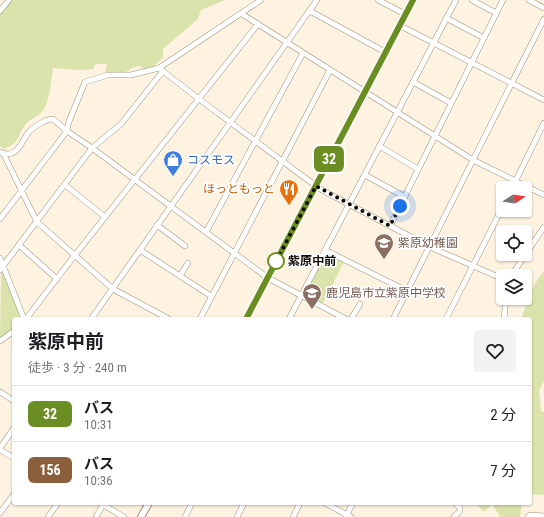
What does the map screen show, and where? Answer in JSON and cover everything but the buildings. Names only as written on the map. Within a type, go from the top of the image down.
[{"type":"street","points":[[0,11],[9,0]]},
{"type":"street","points":[[2,268],[92,148],[121,124],[161,69],[261,0]]},
{"type":"street","points":[[92,317],[318,0]]},
{"type":"street","points":[[378,0],[405,14]]},
{"type":"street","points":[[247,317],[413,0]]},
{"type":"street","points":[[290,317],[456,0]]},
{"type":"street","points":[[472,0],[496,13]]},
{"type":"street","points":[[390,226],[503,0]]},
{"type":"street","points":[[529,0],[544,8]]},
{"type":"street","points":[[310,11],[385,52]]},
{"type":"street","points":[[242,14],[365,91],[434,137],[473,160],[516,181],[544,123]]},
{"type":"street","points":[[446,18],[484,38]]},
{"type":"street","points":[[394,317],[544,19]]},
{"type":"street","points":[[27,317],[258,24]]},
{"type":"street","points":[[399,25],[544,100]]},
{"type":"street","points":[[206,232],[304,53]]},
{"type":"street","points":[[0,219],[67,131],[68,124],[85,82],[108,75],[130,75],[161,69],[316,186],[430,247],[496,275]]},
{"type":"street","points":[[201,317],[330,70]]},
{"type":"street","points":[[413,82],[451,103]]},
{"type":"street","points":[[165,317],[113,289],[37,222],[2,155],[16,151],[31,130],[51,118],[268,278],[342,317]]},
{"type":"street","points":[[379,146],[418,169]]},
{"type":"street","points":[[365,175],[404,196]]},
{"type":"street","points":[[65,185],[105,217]]},
{"type":"street","points":[[532,189],[544,195]]},
{"type":"street","points":[[447,317],[497,217]]},
{"type":"street","points":[[157,225],[185,246]]},
{"type":"street","points":[[516,269],[544,227]]},
{"type":"street","points":[[19,245],[57,279]]},
{"type":"street","points":[[140,250],[211,296]]},
{"type":"street","points":[[325,250],[407,291]]},
{"type":"street","points":[[0,258],[2,268],[24,317]]},
{"type":"street","points":[[180,276],[188,262]]},
{"type":"street","points":[[352,317],[360,304]]},
{"type":"street","points":[[504,317],[505,305]]},
{"type":"street","points":[[0,341],[12,332]]},
{"type":"street","points":[[0,392],[12,400]]},
{"type":"street","points":[[12,431],[0,449],[12,457]]},
{"type":"street","points":[[0,513],[12,497]]},
{"type":"street","points":[[48,517],[57,505]]},
{"type":"street","points":[[96,517],[102,505]]},
{"type":"street","points":[[104,505],[124,517]]},
{"type":"street","points":[[142,517],[148,505]]},
{"type":"street","points":[[185,517],[191,505]]},
{"type":"street","points":[[237,517],[243,505]]},
{"type":"street","points":[[293,517],[299,505]]},
{"type":"street","points":[[329,505],[348,516],[352,505]]},
{"type":"street","points":[[454,517],[460,511],[460,508],[457,505]]},
{"type":"street","points":[[528,517],[530,515],[544,516]]},
{"type":"green space","points":[[11,0],[225,0],[201,10],[198,19],[163,49],[163,57],[148,72],[139,66],[132,68],[118,77],[105,74],[107,64],[96,64],[93,69],[79,70],[53,68],[50,92],[44,109],[26,124],[13,144],[4,149],[0,146],[0,11]]},
{"type":"green space","points":[[326,253],[344,262],[323,303],[304,294]]},
{"type":"green space","points":[[544,271],[544,381],[539,390],[541,411],[544,412],[544,495],[532,494],[532,317],[522,317],[525,305],[532,305],[532,290]]},
{"type":"green space","points":[[1,273],[3,274],[21,317],[12,317],[12,329],[0,338]]},
{"type":"green space","points":[[477,505],[491,505],[484,512]]},
{"type":"green space","points":[[493,505],[522,505],[520,517],[499,517],[500,516]]},
{"type":"bus line","name":"32","points":[[247,317],[413,0]]},
{"type":"place","name":"コスモス","points":[[173,177]]},
{"type":"place","name":"ほっともっと","points":[[289,206]]},
{"type":"place","name":"紫原幼稚園","points":[[384,260]]},
{"type":"place","name":"紫原中前","points":[[276,261]]},
{"type":"place","name":"鹿児島市立紫原中学校","points":[[312,310]]},
{"type":"route","points":[[276,261],[273,267],[316,186],[390,226],[400,206]]}]
